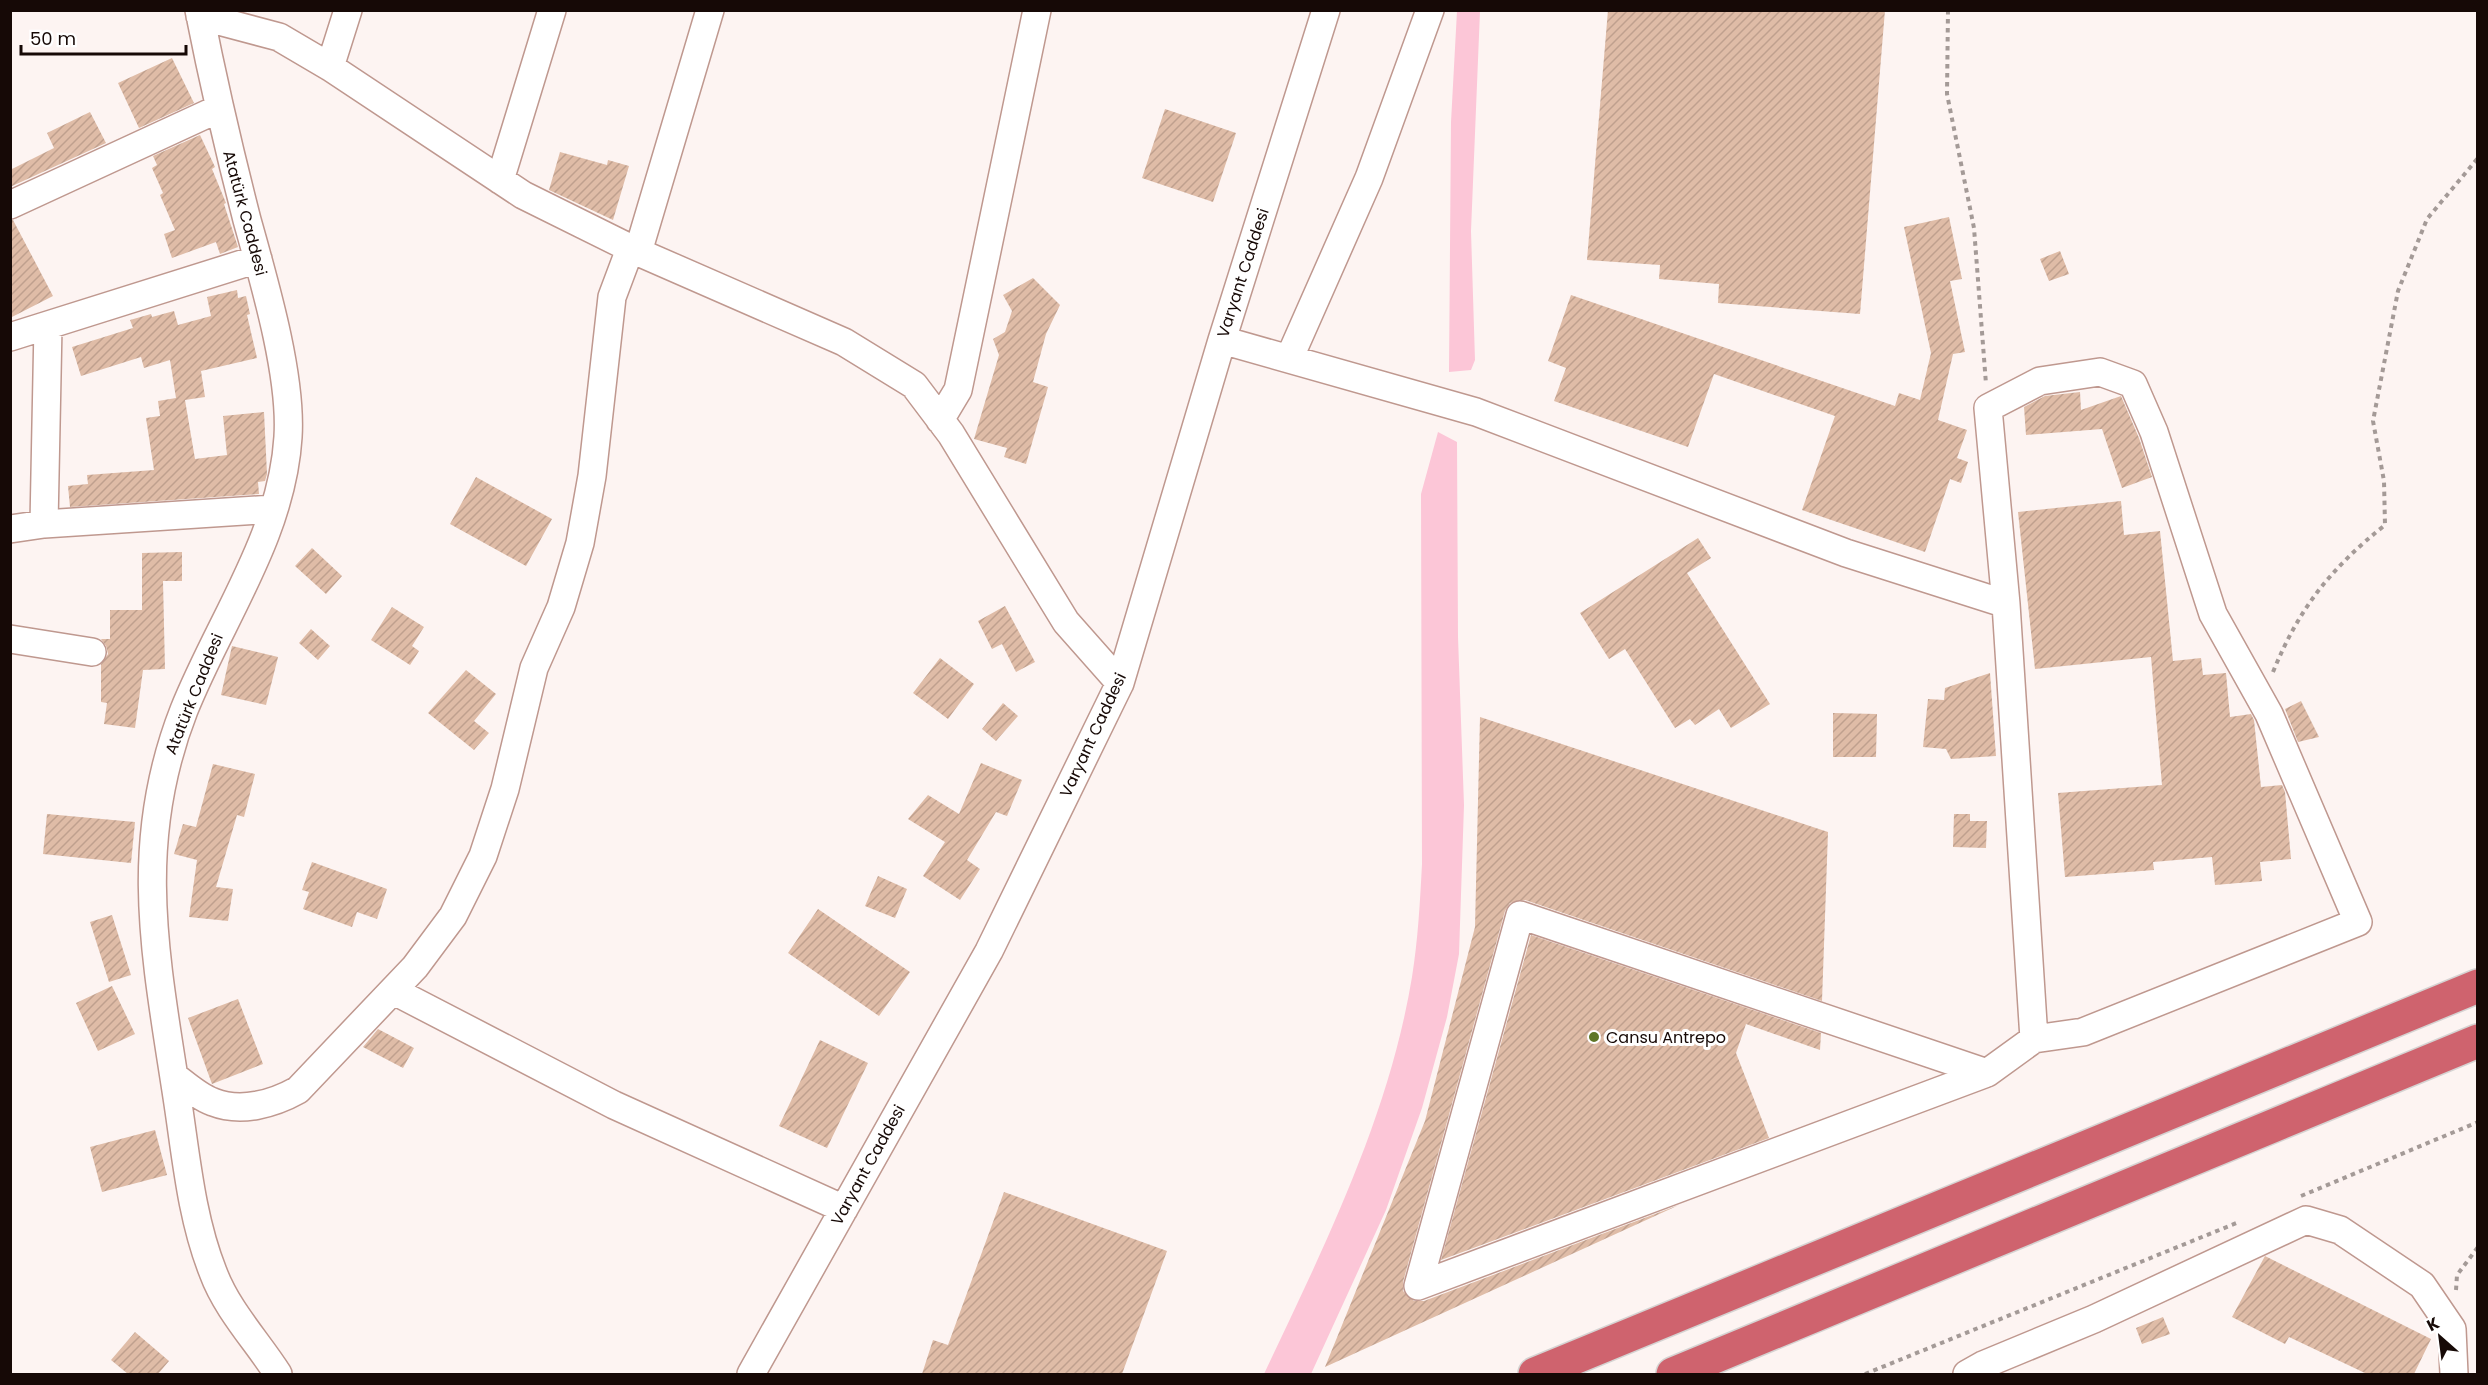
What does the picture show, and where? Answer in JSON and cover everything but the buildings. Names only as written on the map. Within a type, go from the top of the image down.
[{"type":"highway","points":[[1535,1374],[2478,986]]},
{"type":"highway","points":[[1672,1374],[2478,1041]]},
{"type":"street","points":[[330,67],[348,10]]},
{"type":"street","points":[[501,180],[552,10]]},
{"type":"street","points":[[174,1076],[212,1102],[226,1105],[256,1106],[285,1097],[310,1080],[394,991],[435,942],[453,916],[483,856],[496,823],[534,668],[561,607],[580,543],[592,476],[612,297],[634,250],[710,10]]},
{"type":"street","points":[[940,420],[958,390],[1037,10]]},
{"type":"street","name":"Varyant Caddesi","points":[[751,1374],[990,951],[1120,683],[1222,340],[1326,10]]},
{"type":"street","points":[[1289,359],[1369,178],[1430,10]]},
{"type":"street","points":[[199,13],[279,37],[330,67],[523,195],[634,250],[844,342],[914,385],[940,420],[1066,622],[1120,683]]},
{"type":"street","name":"Atatürk Caddesi","points":[[199,13],[218,109],[258,259],[277,342],[287,409],[288,437],[269,528],[185,709],[163,772],[152,839],[150,890],[192,1195],[213,1274],[234,1311],[278,1374]]},
{"type":"street","points":[[10,205],[218,109]]},
{"type":"street","points":[[10,337],[258,259]]},
{"type":"street","points":[[44,524],[48,326]]},
{"type":"street","points":[[1222,340],[1476,412],[1846,553],[2006,604]]},
{"type":"street","points":[[1987,1073],[1520,915],[1418,1286],[1987,1073],[2034,1039],[2083,1032],[2358,922],[2261,700],[2213,614],[2154,432],[2133,384],[2100,372],[2040,381],[1988,408],[2006,604],[2034,1039]]},
{"type":"street","points":[[10,529],[44,524],[273,509]]},
{"type":"street","points":[[10,639],[92,652]]},
{"type":"street","points":[[394,991],[614,1105],[844,1209]]},
{"type":"street","points":[[1967,1374],[1983,1365],[2094,1319],[2306,1220],[2340,1230],[2422,1286],[2452,1329],[2454,1374]]},
{"type":"path","points":[[1948,10],[1947,94],[1974,228],[1988,408]]},
{"type":"path","points":[[2261,700],[2281,652],[2307,603],[2353,550],[2385,525],[2384,481],[2373,421],[2398,291],[2427,219],[2478,158]]},
{"type":"path","points":[[2290,1201],[2478,1122]]},
{"type":"path","points":[[1865,1374],[2246,1219]]},
{"type":"path","points":[[2452,1329],[2457,1275],[2478,1247]]},
{"type":"shaded area","points":[[1457,11],[1480,11],[1471,231],[1475,360],[1471,370],[1449,372],[1451,122]]},
{"type":"shaded area","points":[[1438,432],[1457,442],[1458,637],[1464,805],[1459,954],[1447,1017],[1422,1108],[1386,1210],[1311,1374],[1264,1374],[1331,1229],[1371,1131],[1388,1080],[1412,977],[1422,864],[1421,494]]},
{"type":"place","name":"Cansu Antrepo","points":[[1594,1037]]}]
